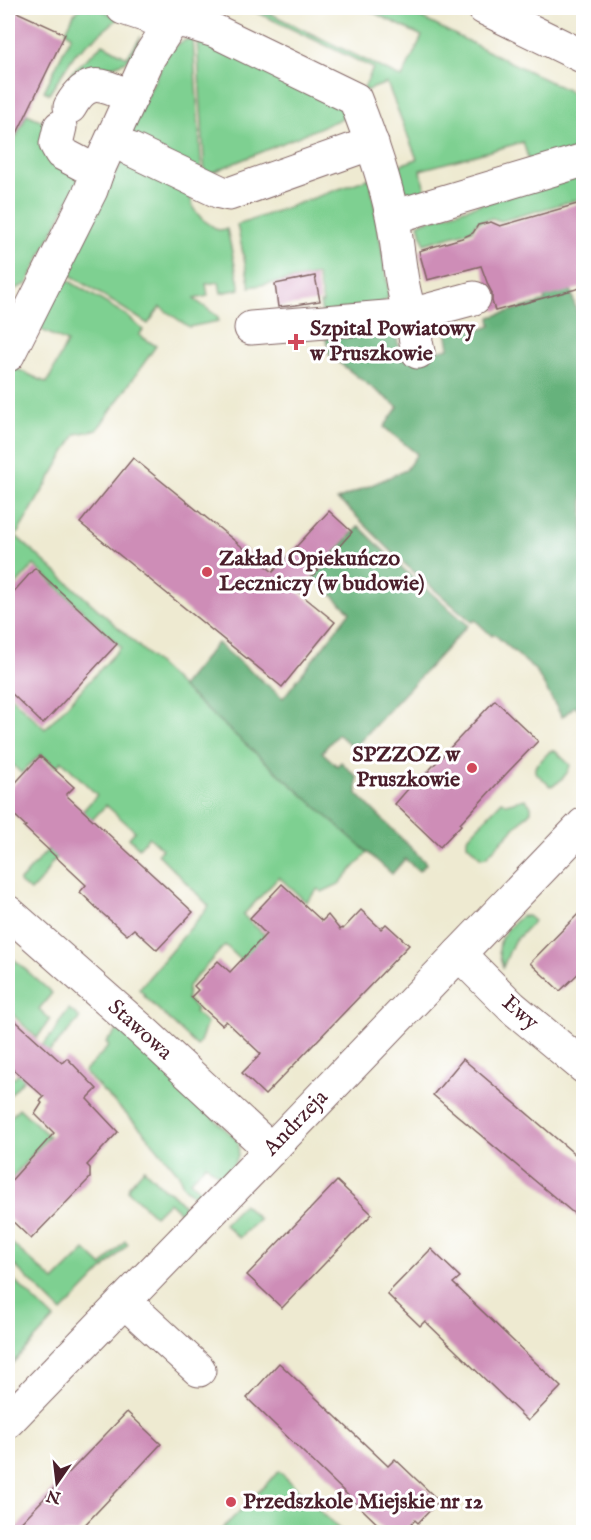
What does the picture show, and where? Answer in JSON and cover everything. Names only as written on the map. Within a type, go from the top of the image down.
[{"type":"street","points":[[123,8],[150,17],[178,14]]},
{"type":"street","points":[[484,8],[584,57]]},
{"type":"street","points":[[8,355],[16,315],[91,190],[97,172],[150,57],[178,14]]},
{"type":"street","points":[[178,14],[186,22],[216,31],[355,99],[372,143],[393,217],[402,287],[411,315],[418,352]]},
{"type":"street","points":[[97,172],[61,153],[56,144],[65,117],[78,94],[95,85],[103,85],[131,97]]},
{"type":"street","points":[[130,149],[220,192],[229,194],[372,143]]},
{"type":"street","points":[[393,217],[584,160]]},
{"type":"street","points":[[251,328],[411,315],[474,298]]},
{"type":"street","name":"Andrzeja","points":[[8,1421],[584,824]]},
{"type":"street","name":"Stawowa","points":[[8,912],[145,1033],[271,1150]]},
{"type":"street","name":"Ewy","points":[[459,954],[512,1008],[584,1067]]},
{"type":"street","points":[[124,1301],[199,1370]]},
{"type":"green space","points":[[81,8],[98,8],[119,18],[75,54],[49,94],[44,91],[71,36],[66,31],[74,14]]},
{"type":"green space","points":[[248,8],[259,8],[402,78],[422,36],[364,8],[401,8],[583,98],[583,148],[530,164],[523,142],[420,170],[426,193],[408,191],[398,179],[394,167],[417,159],[387,83],[365,91],[364,88],[373,68]]},
{"type":"green space","points":[[140,38],[135,54],[130,59],[89,75],[58,97],[72,72],[103,44],[127,57]]},
{"type":"green space","points":[[193,38],[202,176],[126,139],[167,55],[178,44]]},
{"type":"green space","points":[[197,38],[351,111],[348,116],[205,177]]},
{"type":"green space","points":[[27,114],[51,125],[80,177],[27,284],[8,292],[8,155]]},
{"type":"green space","points":[[125,154],[189,191],[193,208],[202,219],[218,230],[227,229],[240,289],[221,293],[219,282],[206,284],[208,296],[194,299],[217,316],[219,321],[189,327],[160,307],[148,324],[67,273]]},
{"type":"green space","points":[[583,173],[583,198],[501,221],[492,218],[476,223],[472,230],[424,244],[419,223]]},
{"type":"green space","points":[[370,178],[389,293],[387,299],[381,303],[322,313],[320,303],[323,303],[317,275],[250,287],[237,225]]},
{"type":"green space","points":[[560,250],[583,335],[583,714],[575,706],[562,717],[536,671],[494,634],[492,636],[475,620],[472,622],[399,559],[347,507],[337,500],[406,470],[417,454],[384,427],[398,407],[330,356],[325,336],[395,326],[401,360],[449,348],[446,330],[467,325],[473,332],[491,326],[490,317],[545,301],[533,257]]},
{"type":"green space","points":[[59,275],[126,315],[143,330],[139,335],[156,346],[97,430],[76,434],[16,536],[188,693],[368,852],[339,884],[322,892],[318,889],[306,902],[279,877],[243,915],[302,970],[279,995],[225,945],[188,986],[187,999],[197,1009],[195,1012],[207,1023],[197,1046],[139,989],[209,906],[158,854],[162,849],[149,837],[139,848],[129,838],[135,831],[106,805],[51,864],[43,878],[31,891],[19,882],[97,795],[62,761],[56,767],[41,754],[21,773],[13,765],[8,770],[8,694],[45,729],[121,647],[34,565],[8,594],[8,378],[13,367],[47,383],[67,342],[33,326]]},
{"type":"green space","points":[[359,526],[393,560],[468,625],[354,748],[338,734],[322,752],[337,766],[341,762],[357,777],[357,794],[426,864],[419,871],[405,859],[392,874],[181,687],[217,643],[283,698],[350,612],[313,577]]},
{"type":"green space","points":[[550,751],[555,751],[570,765],[563,778],[550,786],[535,772],[535,767]]},
{"type":"green space","points":[[525,799],[531,806],[531,811],[486,857],[481,858],[467,844],[467,838],[502,801],[506,804]]},
{"type":"green space","points":[[521,916],[528,916],[534,921],[513,943],[503,967],[499,951],[502,938],[509,927]]},
{"type":"green space","points":[[8,954],[52,993],[39,1009],[50,1019],[37,1038],[8,1010]]},
{"type":"green space","points":[[69,1009],[80,1018],[8,1097],[8,1074],[13,1079],[56,1030]]},
{"type":"green space","points":[[119,1029],[238,1141],[239,1152],[236,1160],[223,1175],[219,1175],[206,1164],[190,1181],[205,1195],[202,1197],[186,1189],[179,1174],[143,1131],[84,1072],[109,1046],[106,1042]]},
{"type":"green space","points":[[19,1108],[49,1136],[8,1182],[8,1120]]},
{"type":"green space","points":[[144,1169],[184,1205],[184,1216],[169,1202],[155,1216],[128,1191],[129,1186]]},
{"type":"green space","points":[[243,1204],[259,1219],[239,1238],[224,1224]]},
{"type":"green space","points":[[8,1240],[54,1281],[85,1250],[102,1266],[125,1241],[128,1244],[62,1312],[12,1263],[8,1256]]},
{"type":"green space","points":[[8,1274],[54,1319],[8,1368]]},
{"type":"green space","points":[[279,1471],[342,1532],[219,1532]]},
{"type":"building","points":[[8,8],[65,34],[8,152]]},
{"type":"building","points":[[584,202],[584,287],[495,311],[492,293],[481,266],[427,280],[419,251],[462,238],[473,233],[478,225],[491,222],[500,226]]},
{"type":"building","points":[[315,276],[320,301],[278,307],[275,284]]},
{"type":"building","name":"Zakład Opiekuńczo Leczniczy (w budowie)","points":[[133,458],[273,572],[329,511],[352,532],[298,592],[335,622],[282,687],[80,523]]},
{"type":"building","points":[[35,568],[117,644],[43,724],[8,690],[8,598]]},
{"type":"building","name":"SPZZOZ w Pruszkowie","points":[[495,700],[538,741],[440,847],[395,804]]},
{"type":"building","points":[[40,756],[74,787],[66,795],[193,912],[157,950],[134,929],[127,935],[103,914],[80,892],[86,885],[8,809],[8,791]]},
{"type":"building","points":[[282,884],[322,921],[328,915],[340,930],[361,910],[381,929],[386,924],[409,945],[265,1095],[242,1073],[261,1054],[226,1021],[222,1025],[191,997],[198,990],[194,986],[218,961],[230,972],[266,934],[250,918]]},
{"type":"building","points":[[584,908],[584,968],[560,991],[530,963]]},
{"type":"building","points":[[8,1014],[62,1063],[67,1058],[97,1089],[87,1099],[118,1132],[87,1165],[90,1168],[90,1178],[31,1239],[8,1217],[8,1184],[54,1133],[35,1114],[44,1097],[8,1065]]},
{"type":"building","points":[[463,1059],[584,1162],[584,1222],[433,1095]]},
{"type":"building","points":[[337,1181],[372,1214],[282,1308],[247,1275]]},
{"type":"building","points":[[431,1249],[460,1277],[453,1283],[561,1387],[528,1421],[425,1321],[420,1326],[387,1294]]},
{"type":"building","points":[[279,1363],[388,1466],[395,1459],[439,1501],[418,1523],[415,1520],[403,1533],[387,1533],[247,1398]]},
{"type":"building","points":[[127,1412],[161,1444],[77,1533],[11,1533]]},
{"type":"place","name":"Szpital Powiatowy w Pruszkowie","points":[[296,342]]},
{"type":"place","name":"Zakład Opiekuńczo Leczniczy (w budowie)","points":[[207,572]]},
{"type":"place","name":"SPZZOZ w Pruszkowie","points":[[472,768]]},
{"type":"place","name":"Przedszkole Miejskie nr 12","points":[[231,1502]]}]
